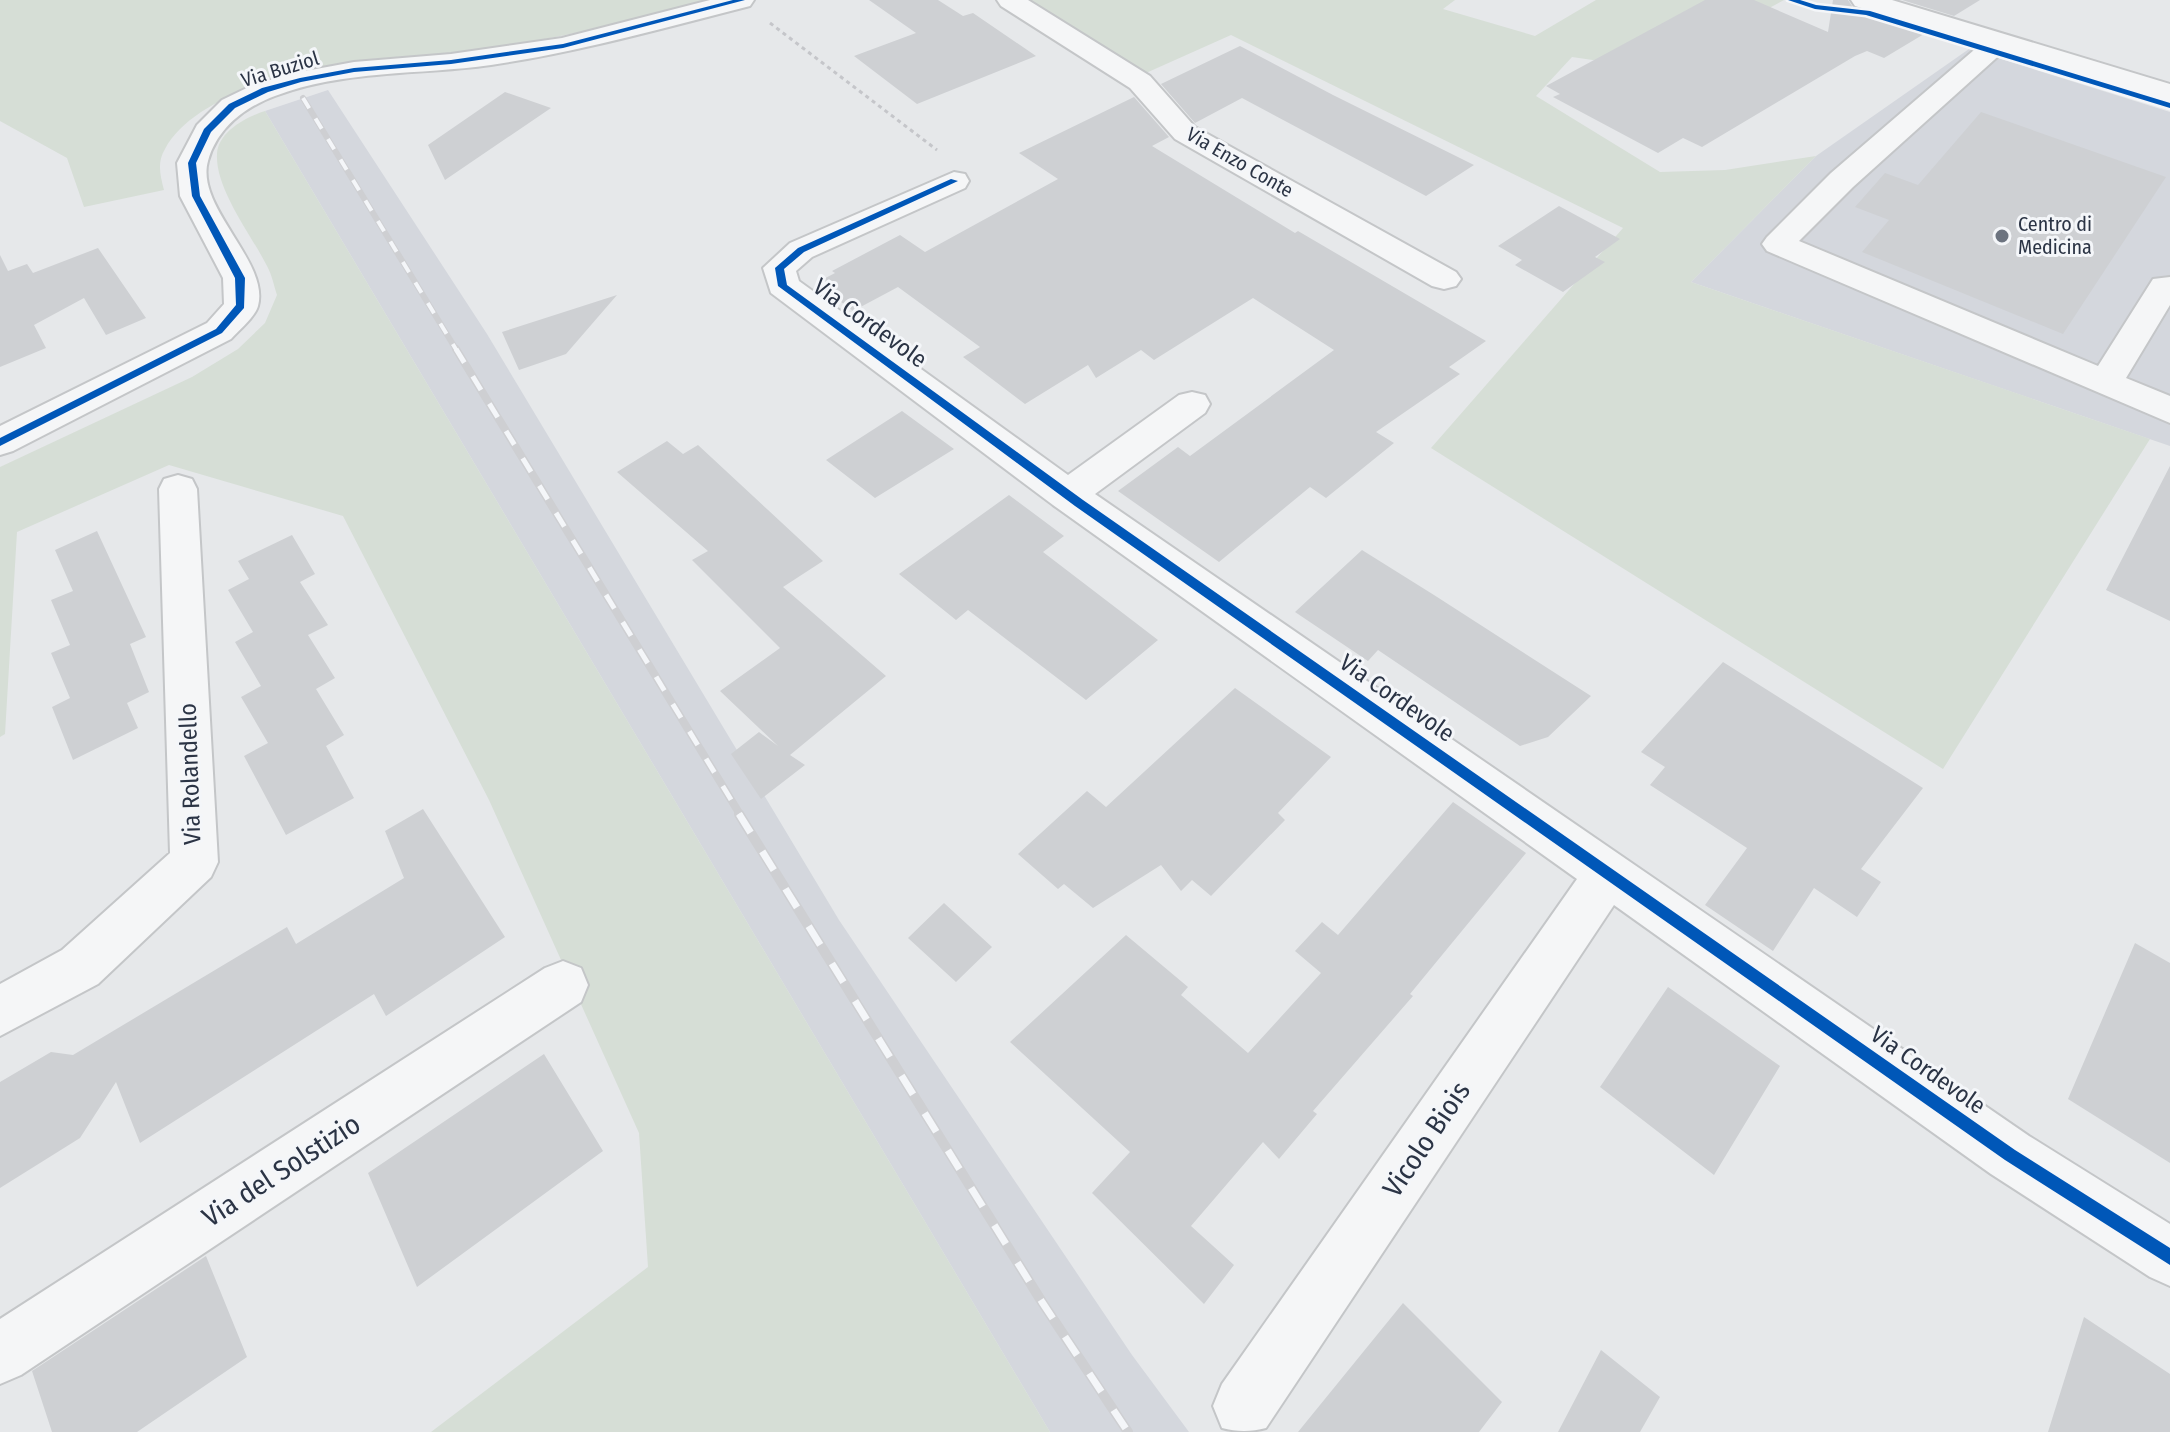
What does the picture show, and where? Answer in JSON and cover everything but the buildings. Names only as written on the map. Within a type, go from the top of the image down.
[{"type":"street","name":"Via Buziol","points":[[0,442],[219,331],[241,306],[240,278],[196,196],[192,163],[207,131],[232,106],[265,90],[300,80],[354,70],[451,62],[563,46],[741,0]]},
{"type":"street","name":"Via Enzo Conte","points":[[1010,0],[1140,82],[1185,133],[1444,279]]},
{"type":"street","points":[[1864,0],[2170,93]]},
{"type":"street","points":[[1998,40],[1991,51],[1842,180],[1778,244],[2170,410]]},
{"type":"street","name":"Via Cordevole","points":[[954,181],[801,250],[779,268],[783,286],[1067,495],[2010,1155],[2170,1257]]},
{"type":"street","points":[[2105,383],[2165,286],[2170,288]]},
{"type":"street","points":[[1067,495],[1192,404]]},
{"type":"street","name":"Via Rolandello","points":[[0,1011],[80,967],[194,862],[178,489]]},
{"type":"street","name":"Vicolo Biois","points":[[1244,1406],[1609,872]]},
{"type":"street","name":"Via del Solstizio","points":[[0,1354],[563,985]]},
{"type":"path","points":[[741,0],[951,161],[954,181]]},
{"type":"shaded area","points":[[0,0],[716,0],[497,48],[340,63],[283,76],[225,98],[179,130],[161,159],[160,174],[164,190],[84,207],[67,158],[0,121]]},
{"type":"shaded area","points":[[1023,0],[1455,0],[1443,9],[1535,36],[1596,0],[1784,0],[1655,69],[1572,57],[1536,96],[1660,172],[1725,170],[1816,156],[1691,282],[2150,439],[1943,769],[1431,448],[1623,228],[1231,35],[1146,73]]},
{"type":"shaded area","points":[[1969,49],[2170,112],[2170,446],[1691,282],[1816,156]]},
{"type":"shaded area","points":[[328,90],[487,334],[839,920],[1132,1355],[1189,1432],[1050,1432],[265,111]]},
{"type":"shaded area","points":[[265,111],[1050,1432],[431,1432],[648,1267],[639,1133],[489,800],[343,516],[169,465],[17,532],[5,734],[0,737],[0,467],[192,377],[238,349],[265,323],[277,295],[269,269],[228,197],[218,168],[217,154],[228,132],[242,121]]},
{"type":"railway","points":[[303,98],[457,351]]},
{"type":"railway","points":[[456,349],[741,816]]},
{"type":"railway","points":[[739,814],[1042,1302],[1128,1432]]},
{"type":"cycle path","points":[[0,442],[219,331],[241,306],[240,278],[196,196],[192,163],[207,131],[232,106],[265,90],[300,80],[354,70],[451,62],[563,46],[741,0]]},
{"type":"cycle path","points":[[1792,0],[1815,7],[1867,13],[2170,106]]},
{"type":"cycle path","points":[[954,181],[801,250],[779,268],[783,286],[1079,503],[2010,1155],[2170,1257]]},
{"type":"place","name":"Centro di Medicina","points":[[2002,236]]}]
